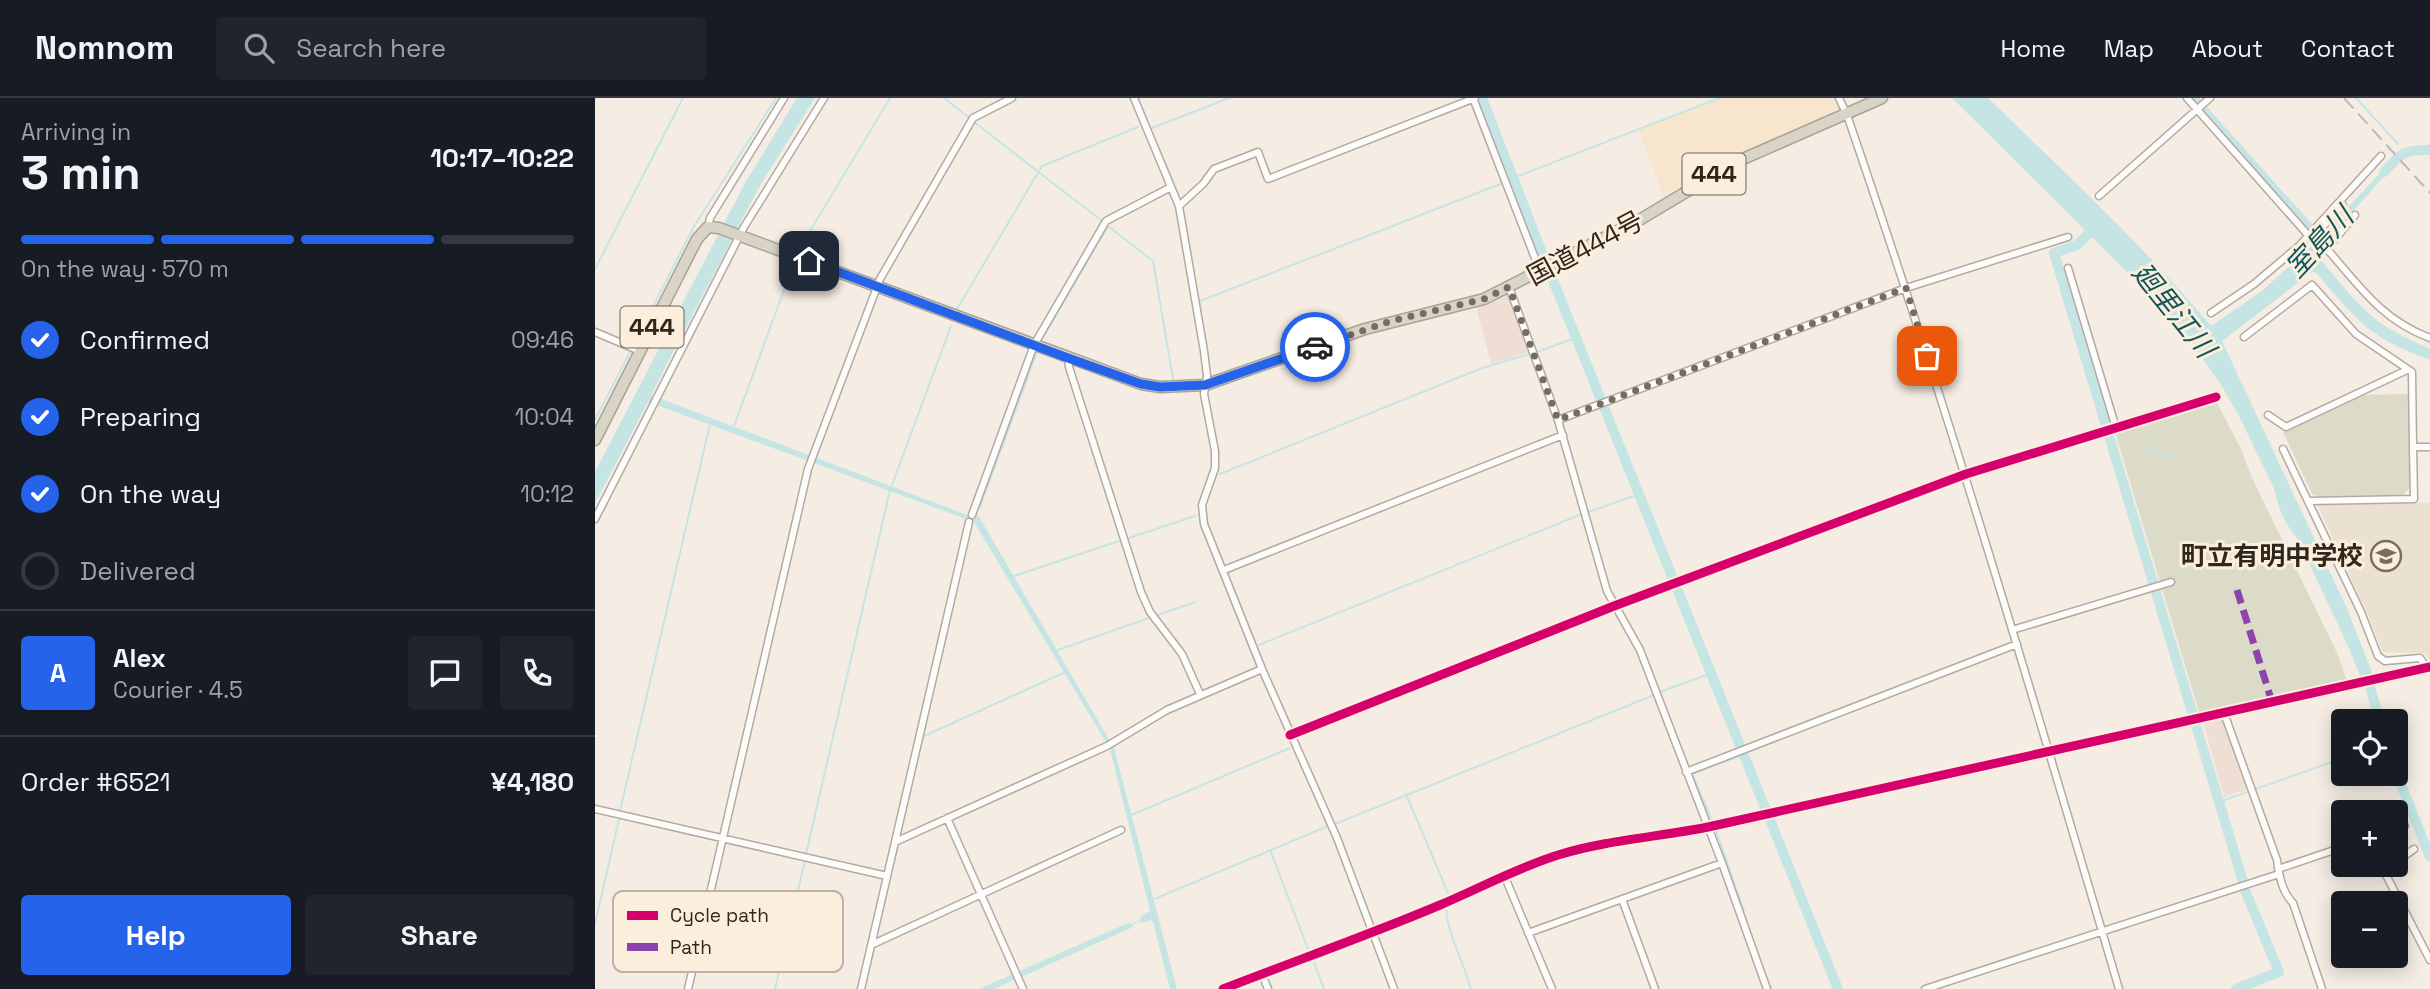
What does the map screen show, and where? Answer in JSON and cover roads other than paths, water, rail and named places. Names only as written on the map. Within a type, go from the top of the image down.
[{"type":"highway","name":"国道444号","points":[[713,227],[1141,384],[1160,387],[1205,385],[1365,329],[1465,305],[1509,287],[1641,219],[1736,162],[1882,98]]},
{"type":"highway","name":"444","points":[[595,440],[697,239],[713,227]]},
{"type":"street","points":[[713,227],[710,218],[784,98]]},
{"type":"street","points":[[595,519],[738,235],[824,98]]},
{"type":"street","points":[[711,891],[812,459],[877,286],[973,118],[1012,98]]},
{"type":"street","points":[[1134,98],[1179,206],[1203,351],[1207,376],[1204,394],[1215,451],[1215,468],[1202,505],[1204,524],[1290,735],[1337,838],[1394,989]]},
{"type":"street","points":[[1179,206],[1203,184],[1214,169],[1258,152],[1268,179],[1474,98],[1546,268]]},
{"type":"street","points":[[1839,98],[1906,288],[1966,474],[2119,989]]},
{"type":"street","points":[[2187,98],[2311,236]]},
{"type":"street","points":[[2099,196],[2207,100]]},
{"type":"street","points":[[2211,313],[2254,284],[2311,236],[2381,156]]},
{"type":"street","points":[[861,989],[971,519],[1034,345],[1106,221],[1171,187]]},
{"type":"street","points":[[2317,228],[2343,205]]},
{"type":"street","points":[[2355,215],[2327,249],[2377,307],[2399,323],[2430,338]]},
{"type":"street","points":[[2333,216],[2345,226]]},
{"type":"street","points":[[1558,420],[1906,288],[2068,237]]},
{"type":"street","points":[[2068,268],[2110,430]]},
{"type":"street","points":[[2244,337],[2312,285],[2356,334],[2412,372],[2414,499],[2310,501]]},
{"type":"street","points":[[1509,287],[1563,435],[1614,606],[1640,650],[1767,989]]},
{"type":"street","points":[[595,332],[640,351]]},
{"type":"street","points":[[1068,358],[1141,592],[1150,612],[1182,654],[1200,694]]},
{"type":"street","points":[[2267,415],[2286,427],[2407,370]]},
{"type":"street","points":[[1290,735],[1675,582],[1966,474],[2216,397]]},
{"type":"street","points":[[1224,570],[1563,435]]},
{"type":"street","points":[[2413,447],[2430,447]]},
{"type":"street","points":[[1223,989],[1372,932],[1504,875],[1561,854],[1629,838],[1658,837],[1761,816],[2428,668],[2420,658],[2380,660],[2310,501],[2283,449]]},
{"type":"street","points":[[2012,630],[2171,582]]},
{"type":"street","points":[[1686,772],[2017,644]]},
{"type":"street","points":[[895,842],[1110,745],[1167,710],[1262,668]]},
{"type":"street","points":[[2224,713],[2277,860],[2287,897],[2293,903],[2322,989]]},
{"type":"street","points":[[595,809],[887,876]]},
{"type":"street","points":[[947,818],[1023,989]]},
{"type":"street","points":[[871,945],[1121,831]]},
{"type":"street","points":[[2408,853],[2414,849]]},
{"type":"street","points":[[1925,989],[2245,885],[2331,852]]},
{"type":"street","points":[[1528,933],[1722,863]]},
{"type":"street","points":[[1504,875],[1551,989]]},
{"type":"street","points":[[2387,877],[2430,960]]},
{"type":"street","points":[[1622,899],[1655,989]]},
{"type":"street","points":[[1262,974],[1268,989]]},
{"type":"water","points":[[797,98],[815,98],[758,189],[651,395],[975,518],[978,515],[1114,748],[1177,989],[1170,989],[1153,922],[1150,920],[1141,921],[994,989],[979,989],[1130,922],[1131,924],[1140,920],[1140,917],[1150,911],[1110,749],[974,522],[648,402],[595,503],[595,472],[745,183]]},
{"type":"water","points":[[1952,98],[1988,98],[2131,238],[2211,326],[2262,291],[2317,241],[2190,98],[2199,98],[2322,235],[2392,160],[2395,164],[2317,252],[2318,257],[2367,312],[2388,328],[2430,349],[2430,360],[2404,350],[2370,330],[2316,273],[2312,272],[2222,341],[2348,611],[2373,675],[2361,678],[2297,538],[2283,516],[2275,491],[2239,416],[2191,342],[2162,307]]},
{"type":"waterway","points":[[595,269],[683,98]]},
{"type":"waterway","points":[[634,344],[693,228],[776,98]]},
{"type":"waterway","points":[[798,251],[890,98]]},
{"type":"waterway","points":[[944,98],[968,117]]},
{"type":"waterway","points":[[1152,128],[1229,98]]},
{"type":"waterway","points":[[1482,98],[1838,989]]},
{"type":"waterway","points":[[1508,180],[1719,98]]},
{"type":"waterway","points":[[2356,98],[2398,144]]},
{"type":"waterway","points":[[974,122],[1102,221]]},
{"type":"waterway","points":[[957,309],[1042,166],[1138,127]]},
{"type":"waterway","name":"室島川","points":[[2384,172],[2404,154],[2415,150],[2430,150]]},
{"type":"waterway","points":[[1200,301],[1503,183]]},
{"type":"waterway","points":[[2097,225],[2077,245],[2054,253],[2247,895],[2279,972],[2236,989]]},
{"type":"waterway","points":[[1041,341],[1108,226],[1153,261],[1173,379]]},
{"type":"waterway","points":[[734,426],[794,263]]},
{"type":"waterway","points":[[892,485],[951,326]]},
{"type":"waterway","points":[[1537,352],[1577,337]]},
{"type":"waterway","points":[[595,420],[630,352]]},
{"type":"waterway","points":[[980,507],[1037,352]]},
{"type":"waterway","points":[[1220,474],[1482,368],[1530,354]]},
{"type":"waterway","points":[[620,811],[710,424]]},
{"type":"waterway","points":[[2147,444],[2164,456],[2172,456]]},
{"type":"waterway","points":[[806,854],[890,490]]},
{"type":"waterway","points":[[1588,512],[1640,494]]},
{"type":"waterway","points":[[1259,645],[1582,514]]},
{"type":"waterway","points":[[1129,538],[1195,516]]},
{"type":"waterway","points":[[1014,576],[1119,541]]},
{"type":"waterway","points":[[1158,615],[1195,602]]},
{"type":"waterway","points":[[1058,650],[1149,618]]},
{"type":"waterway","points":[[924,736],[1063,673]]},
{"type":"waterway","points":[[1660,692],[1712,673]]},
{"type":"waterway","name":"廻里江川","points":[[2366,674],[2376,709]]},
{"type":"waterway","points":[[1335,824],[1654,695]]},
{"type":"waterway","points":[[1129,816],[1290,748]]},
{"type":"waterway","points":[[1711,818],[1692,774],[1744,754]]},
{"type":"waterway","points":[[2219,802],[2331,762]]},
{"type":"waterway","name":"廻里江川","points":[[2402,786],[2430,857]]},
{"type":"waterway","points":[[1406,794],[1448,893]]},
{"type":"waterway","points":[[595,924],[619,819]]},
{"type":"waterway","points":[[1152,900],[1328,826]]},
{"type":"waterway","points":[[1716,830],[1744,911]]},
{"type":"waterway","points":[[1548,863],[1601,850]]},
{"type":"waterway","points":[[1271,852],[1308,949]]},
{"type":"waterway","points":[[798,891],[805,860]]},
{"type":"waterway","points":[[1510,879],[1527,871]]},
{"type":"waterway","points":[[1473,895],[1502,882]]},
{"type":"waterway","points":[[878,938],[947,907]]},
{"type":"waterway","points":[[1446,907],[1449,927],[1471,989]]},
{"type":"waterway","points":[[1313,960],[1324,989]]},
{"type":"waterway","points":[[1761,964],[1771,989]]},
{"type":"waterway","points":[[775,989],[779,972]]},
{"type":"railway","points":[[2344,98],[2430,193]]},
{"type":"place","name":"町立有明中学校","points":[[2386,556]]}]
